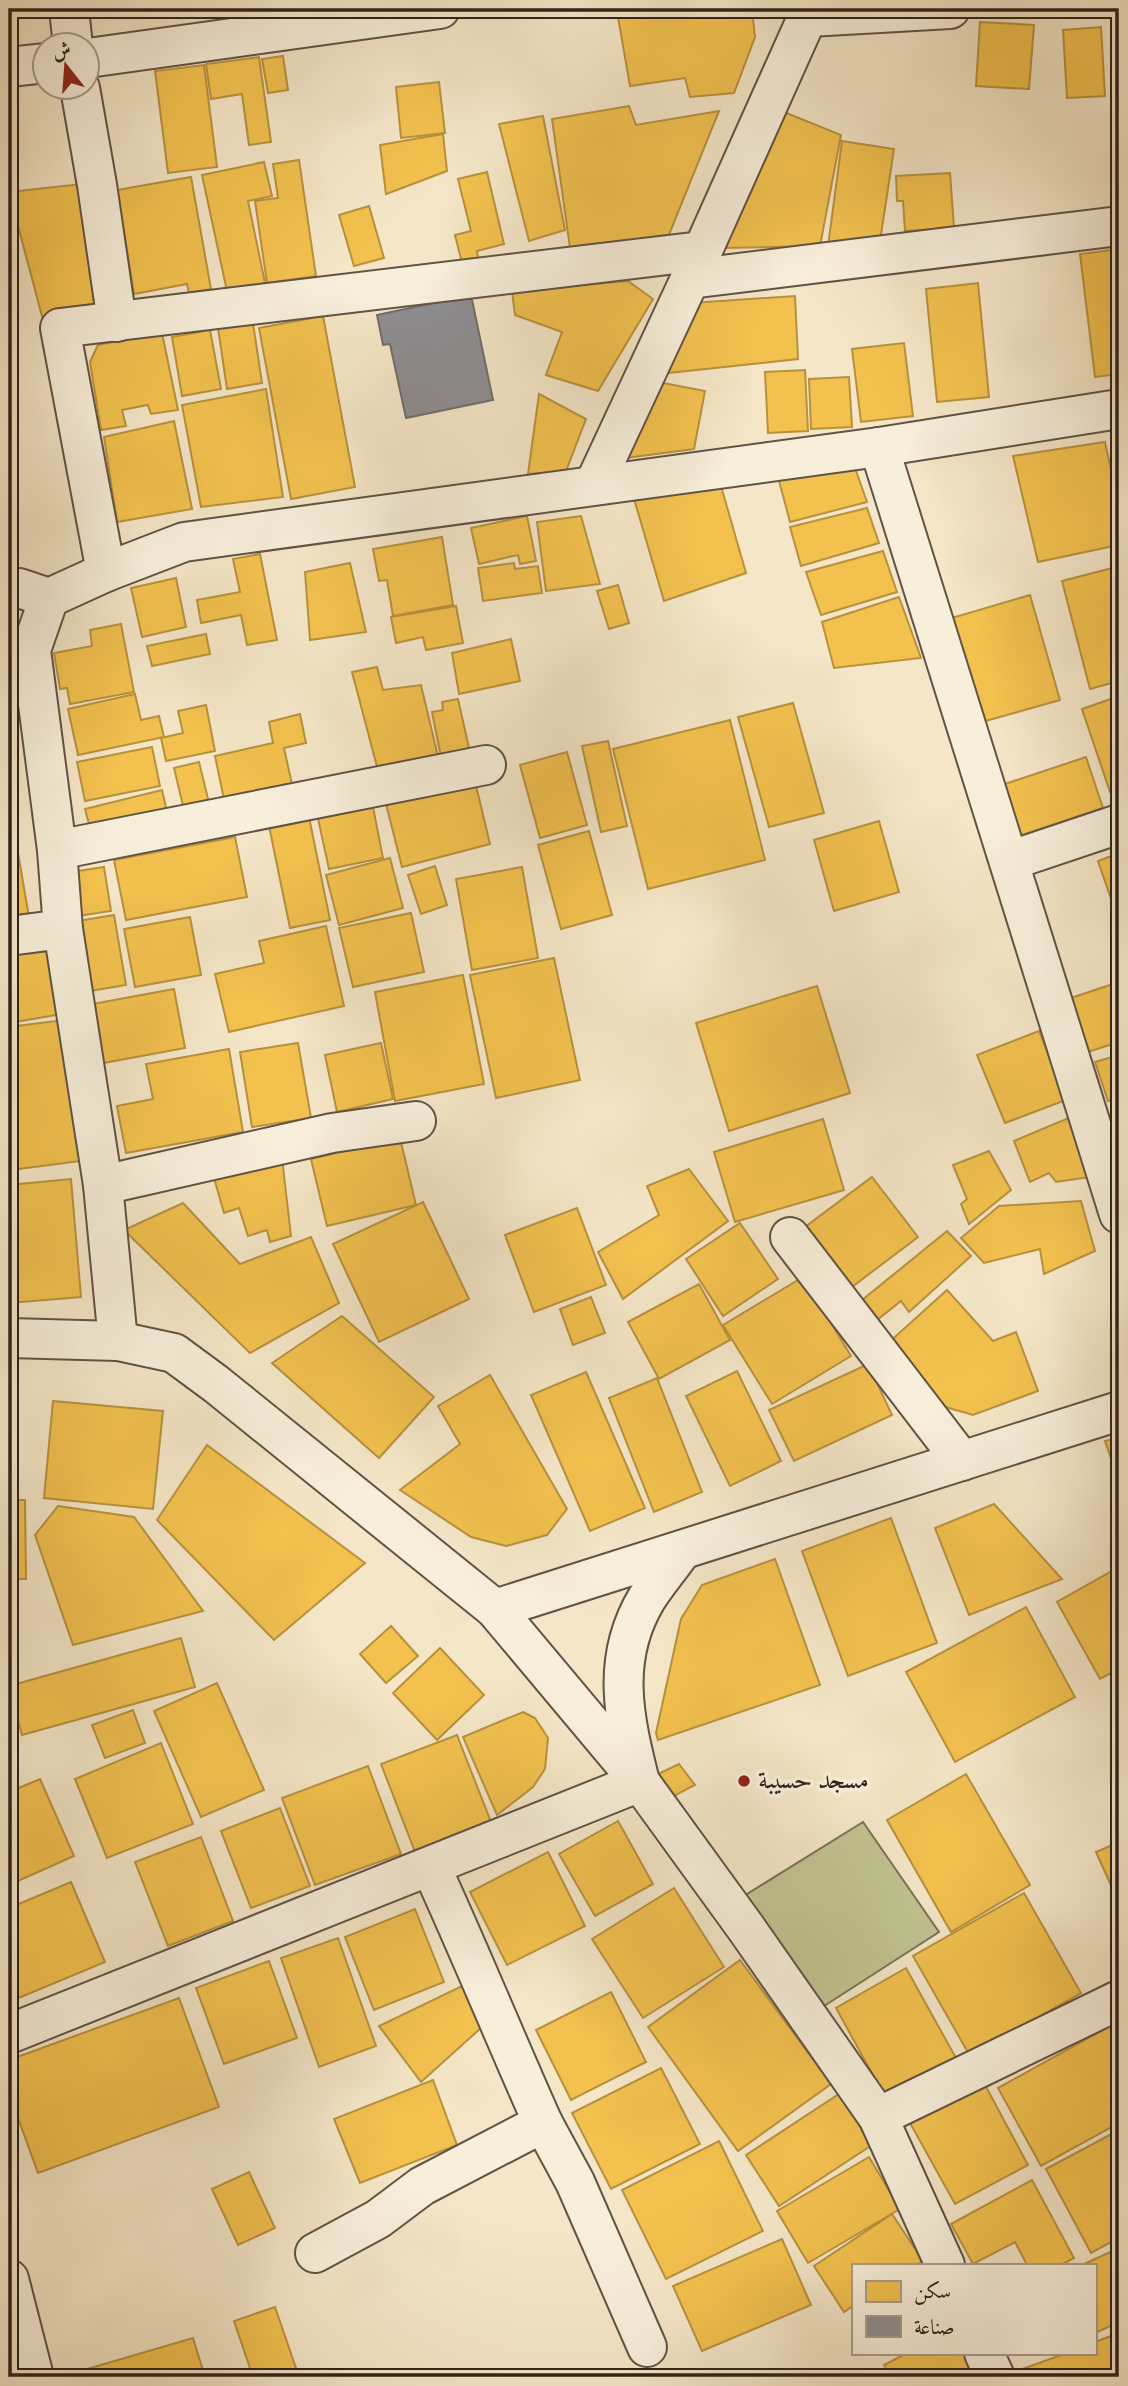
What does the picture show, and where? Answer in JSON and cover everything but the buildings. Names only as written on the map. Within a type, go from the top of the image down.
[{"type":"street","points":[[69,9],[71,32]]},
{"type":"street","points":[[102,56],[440,9]]},
{"type":"street","points":[[594,485],[810,13],[950,9]]},
{"type":"street","points":[[9,67],[32,65]]},
{"type":"street","points":[[82,102],[117,322]]},
{"type":"street","points":[[106,572],[60,328],[1119,226]]},
{"type":"street","points":[[9,588],[19,588],[49,598],[184,541],[878,447],[1119,409]]},
{"type":"street","points":[[878,447],[1009,861],[1106,1121],[1119,1214]]},
{"type":"street","points":[[49,598],[31,650],[57,850],[63,929],[103,1185],[118,1341]]},
{"type":"street","points":[[57,850],[486,765]]},
{"type":"street","points":[[1009,861],[1119,824]]},
{"type":"street","points":[[9,936],[63,929]]},
{"type":"street","points":[[103,1185],[332,1133],[416,1121]]},
{"type":"street","points":[[790,1237],[962,1461]]},
{"type":"street","points":[[9,1338],[118,1341],[174,1353],[495,1609],[640,1782],[878,2117],[944,2264]]},
{"type":"street","points":[[495,1609],[1119,1411]]},
{"type":"street","points":[[640,1782],[625,1722],[622,1686],[628,1641],[646,1600],[682,1550]]},
{"type":"street","points":[[9,2034],[640,1782]]},
{"type":"street","points":[[431,1867],[543,2123],[575,2182],[648,2347]]},
{"type":"street","points":[[878,2117],[1119,2000]]},
{"type":"street","points":[[315,2253],[378,2219],[422,2186],[543,2123]]},
{"type":"street","points":[[9,2279],[34,2377]]},
{"type":"street","points":[[984,2354],[995,2377]]},
{"type":"green space","points":[[863,1822],[939,1932],[821,2008],[739,1899]]},
{"type":"place","name":"مسجد حسيبة","points":[[744,1781]]}]
